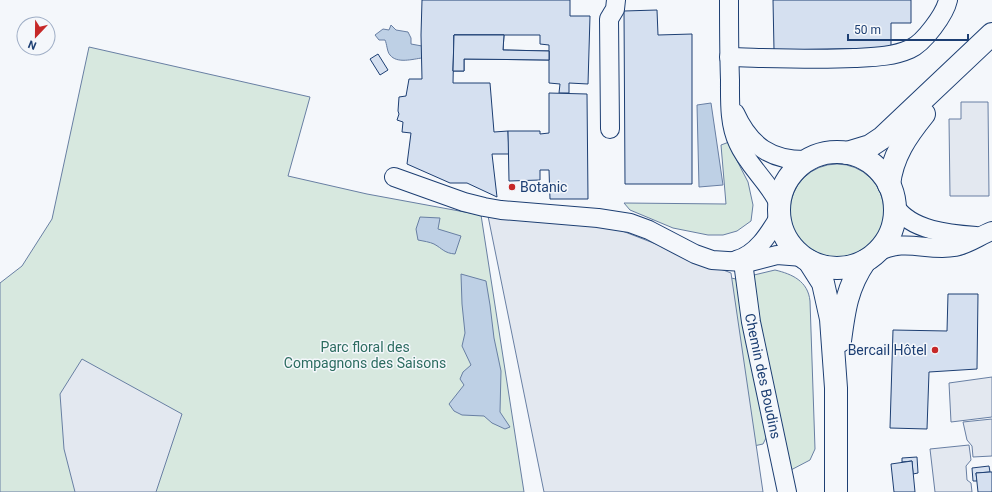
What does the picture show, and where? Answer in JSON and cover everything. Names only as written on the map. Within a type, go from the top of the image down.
[{"type":"main road","points":[[847,153],[866,147],[882,138],[992,34]]},
{"type":"main road","points":[[889,185],[894,160],[906,137],[959,66]]},
{"type":"main road","points":[[836,388],[844,317],[849,291],[855,276],[870,257],[884,243],[890,232],[894,219],[893,195],[882,173],[872,164],[860,157],[847,153],[827,153],[808,160],[797,168],[788,178],[782,190],[779,211],[785,237],[793,248],[806,259],[820,266],[840,268],[853,266],[870,257]]},
{"type":"main road","points":[[806,259],[823,283],[827,298],[836,388],[836,492]]},
{"type":"street","points":[[610,129],[609,19],[615,9],[616,0]]},
{"type":"street","points":[[729,0],[730,104],[733,128],[738,144],[748,160],[772,190],[779,211],[770,232],[755,249],[737,262]]},
{"type":"street","points":[[729,58],[841,59],[888,56],[912,49],[930,33],[950,0]]},
{"type":"street","points":[[730,104],[737,119],[747,134],[764,151],[786,159],[808,160]]},
{"type":"street","points":[[394,177],[464,202],[484,207],[598,218],[630,223],[649,230],[695,254],[712,260],[750,262],[777,255],[806,259]]},
{"type":"street","points":[[894,206],[907,219],[933,230],[952,234],[986,233]]},
{"type":"street","points":[[870,257],[883,249],[904,244],[936,248],[954,247],[967,244],[986,233]]},
{"type":"street","name":"Chemin des Boudins","points":[[737,262],[787,491]]},
{"type":"green space","name":"Parc floral des Compagnons des Saisons","points":[[89,47],[310,97],[288,176],[367,194],[481,215],[524,492],[0,492],[0,283],[22,266],[52,219]]},
{"type":"green space","points":[[729,142],[730,147],[748,182],[753,205],[751,221],[737,231],[723,235],[708,235],[673,228],[630,210],[624,203],[726,204],[721,145]]},
{"type":"green space","points":[[837,164],[855,168],[870,178],[880,193],[884,211],[880,229],[870,244],[855,254],[837,258],[819,254],[804,244],[794,229],[790,211],[794,193],[804,178],[819,168]]},
{"type":"green space","points":[[775,270],[793,276],[803,283],[809,294],[810,301],[815,449],[810,460],[789,471],[757,322],[754,275]]},
{"type":"green space","points":[[716,275],[736,279],[767,436],[763,444],[749,447]]},
{"type":"shaded area","points":[[961,102],[988,102],[989,196],[950,196],[949,119],[961,119]]},
{"type":"shaded area","points":[[488,216],[612,227],[731,273],[763,492],[544,492]]},
{"type":"shaded area","points":[[82,359],[182,414],[156,492],[75,492],[64,449],[60,394]]},
{"type":"shaded area","points":[[992,377],[992,417],[951,422],[949,383]]},
{"type":"shaded area","points":[[992,419],[992,456],[973,457],[972,446],[967,440],[963,422]]},
{"type":"shaded area","points":[[969,445],[971,460],[966,466],[967,480],[971,483],[972,492],[935,492],[930,449]]},
{"type":"water","points":[[391,25],[396,30],[408,32],[411,38],[411,44],[422,46],[422,58],[401,60],[393,58],[390,55],[385,40],[379,40],[375,35],[383,29],[389,30]]},
{"type":"water","points":[[711,103],[723,185],[699,187],[697,105]]},
{"type":"water","points":[[420,217],[440,218],[438,229],[461,236],[455,254],[446,252],[432,243],[418,240],[416,229]]},
{"type":"water","points":[[461,274],[486,281],[494,338],[501,371],[500,412],[510,427],[505,429],[492,423],[484,416],[462,415],[454,411],[449,404],[464,385],[460,379],[463,372],[471,365],[462,346],[465,333]]},
{"type":"building","points":[[422,0],[570,0],[570,16],[590,16],[588,84],[569,83],[569,93],[559,93],[560,84],[549,83],[549,45],[540,44],[540,35],[454,35],[453,83],[490,83],[494,132],[508,131],[509,154],[492,154],[497,197],[467,183],[450,183],[407,164],[411,133],[402,132],[403,122],[397,120],[399,114],[399,97],[406,96],[409,79],[422,79]]},
{"type":"building","points":[[773,0],[911,0],[911,23],[891,23],[891,48],[774,50]]},
{"type":"building","points":[[657,10],[658,35],[692,34],[692,184],[625,184],[624,11]]},
{"type":"building","points":[[454,35],[504,35],[503,50],[549,51],[549,60],[464,59],[464,71],[453,71]],"holes":[[[464,43],[493,43],[493,51],[463,50]]]},
{"type":"building","points":[[454,35],[504,35],[503,50],[549,51],[549,60],[464,59],[464,71],[453,71]]},
{"type":"building","points":[[378,54],[388,70],[380,75],[370,59]]},
{"type":"building","points":[[549,93],[587,94],[588,199],[550,199],[549,170],[540,170],[540,180],[509,181],[508,131],[540,131],[540,134],[549,133]]},
{"type":"building","name":"Bercail Hôtel","points":[[948,294],[978,294],[977,369],[929,372],[927,429],[890,428],[893,330],[947,331]]},
{"type":"building","points":[[917,457],[918,473],[913,474],[912,461],[902,462],[902,458]]},
{"type":"building","points":[[912,461],[915,492],[894,492],[891,464]]},
{"type":"building","points":[[989,466],[990,472],[976,473],[977,481],[973,481],[972,468]]},
{"type":"building","points":[[992,472],[992,492],[978,492],[976,473]]},
{"type":"place","name":"Botanic","points":[[512,187]]},
{"type":"place","name":"Bercail Hôtel","points":[[935,350]]}]
